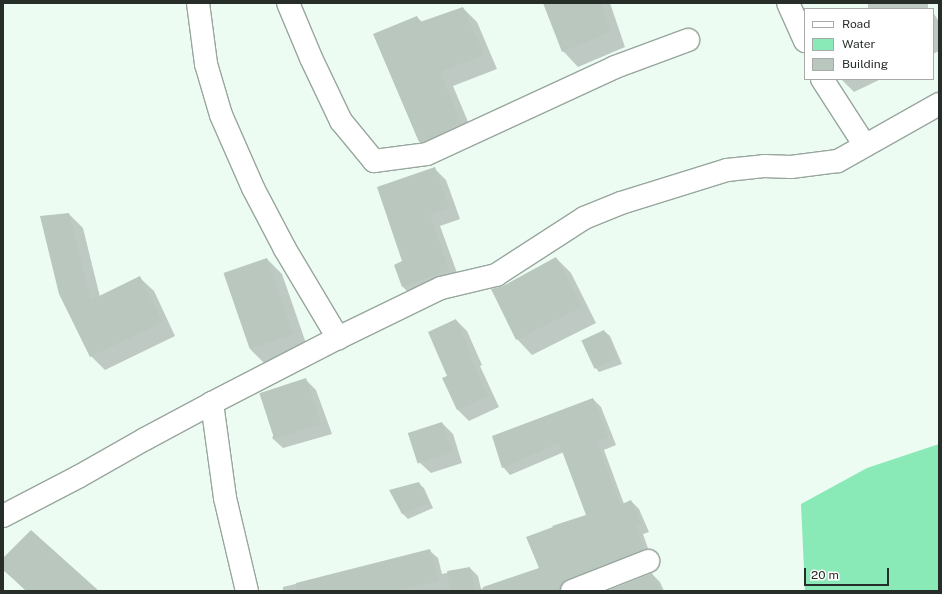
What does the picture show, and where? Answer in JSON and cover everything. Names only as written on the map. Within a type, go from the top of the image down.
[{"type":"street","points":[[198,3],[206,64],[221,115],[260,202],[285,249],[338,338]]},
{"type":"street","points":[[288,3],[311,58],[341,121],[374,161],[427,154],[615,67],[688,40]]},
{"type":"street","points":[[788,3],[804,39]]},
{"type":"street","points":[[823,80],[864,144]]},
{"type":"street","points":[[3,516],[78,477],[145,438],[338,338],[441,288],[496,275],[584,218],[621,203],[727,170],[764,166],[791,167],[838,161],[864,144],[939,104]]},
{"type":"street","points":[[212,403],[226,498],[247,591]]},
{"type":"street","points":[[572,591],[648,561]]},
{"type":"water","points":[[939,444],[939,591],[805,591],[801,504],[867,468]]},
{"type":"building","points":[[543,3],[601,3],[610,32],[562,52]]},
{"type":"building","points":[[463,7],[484,55],[440,72],[460,122],[436,136],[419,142],[373,34],[417,16],[420,22]]},
{"type":"building","points":[[435,167],[449,208],[430,215],[449,270],[402,287],[394,265],[402,261],[377,187]]},
{"type":"building","points":[[69,213],[91,300],[140,276],[162,322],[90,357],[59,294],[40,216]]},
{"type":"building","points":[[556,257],[582,307],[516,340],[491,289],[503,286]]},
{"type":"building","points":[[267,258],[293,334],[250,349],[224,273]]},
{"type":"building","points":[[456,319],[471,354],[469,355],[488,396],[457,410],[442,378],[447,376],[428,332]]},
{"type":"building","points":[[604,330],[617,358],[594,369],[581,341]]},
{"type":"building","points":[[306,378],[321,424],[274,439],[259,393]]},
{"type":"building","points":[[593,398],[608,437],[597,442],[620,505],[631,500],[641,524],[636,526],[644,549],[567,579],[562,584],[560,591],[484,591],[483,587],[539,568],[526,537],[553,527],[552,526],[586,515],[559,443],[502,468],[492,436]]},
{"type":"building","points":[[442,422],[452,452],[418,464],[408,433]]},
{"type":"building","points":[[419,482],[429,503],[402,514],[389,490]]},
{"type":"building","points":[[31,530],[99,591],[27,591],[3,570],[3,558]]},
{"type":"building","points":[[430,549],[439,581],[392,591],[297,591],[296,583]]},
{"type":"building","points":[[470,567],[475,591],[451,591],[447,571]]},
{"type":"building","points":[[652,573],[660,591],[606,591]]}]
